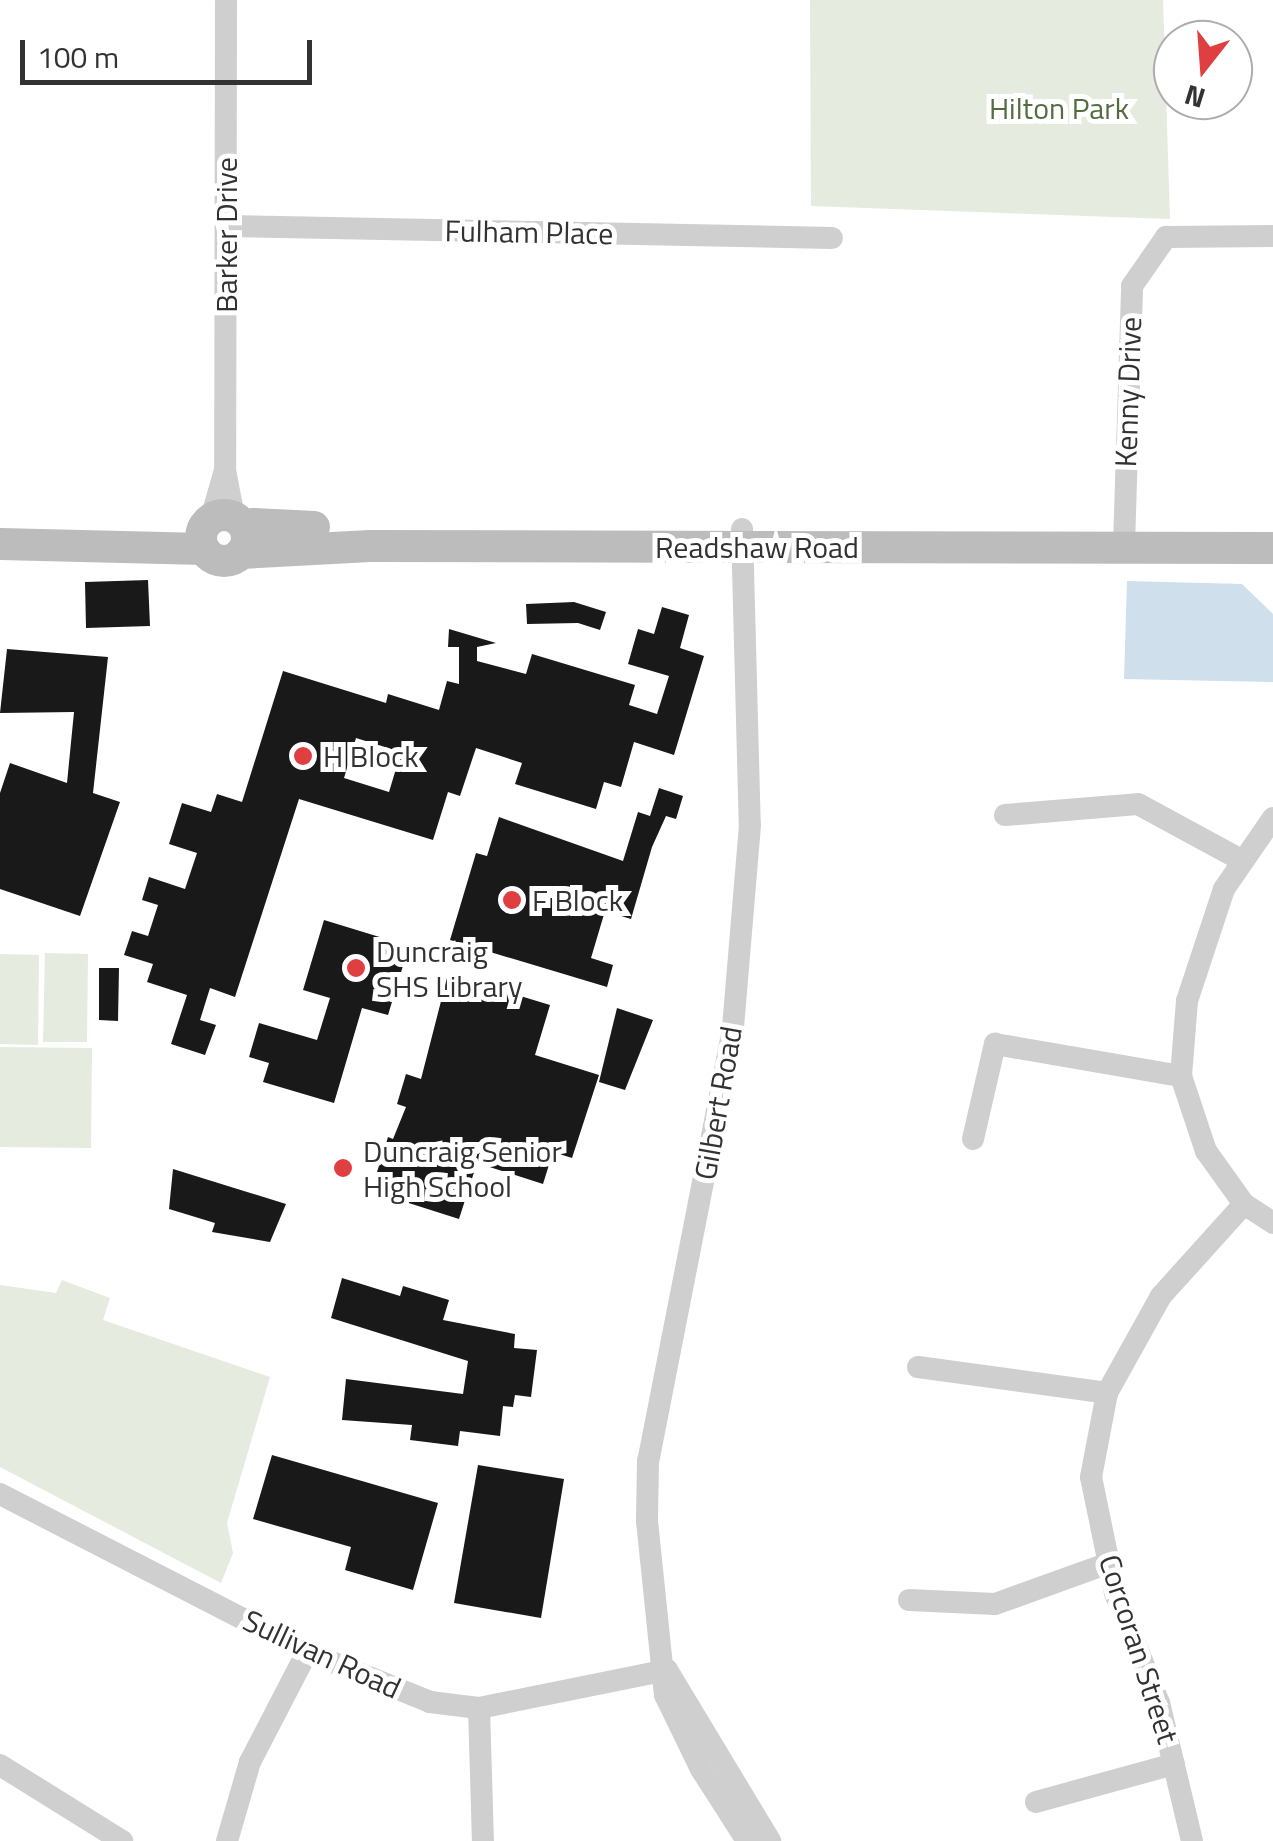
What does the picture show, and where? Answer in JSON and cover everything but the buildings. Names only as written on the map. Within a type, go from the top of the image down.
[{"type":"street","name":"Barker Drive","points":[[223,533],[226,0]]},
{"type":"street","name":"Fulham Place","points":[[226,226],[832,238]]},
{"type":"street","name":"Kenny Drive","points":[[1124,537],[1132,286],[1166,237],[1273,236]]},
{"type":"street","name":"Readshaw Road","points":[[0,523],[223,533]]},
{"type":"street","name":"Readshaw Road","points":[[0,544],[223,533],[254,524],[742,539],[1124,537],[1273,531]]},
{"type":"street","name":"Readshaw Road","points":[[1124,537],[1273,548]]},
{"type":"street","name":"Gilbert Road","points":[[742,539],[750,825],[734,1029],[648,1462],[653,1594],[667,1670],[665,1694],[683,1734],[747,1841]]},
{"type":"street","points":[[1005,815],[1138,804],[1243,862]]},
{"type":"street","points":[[1273,818],[1224,889],[1187,1001],[1181,1076],[1206,1151],[1244,1204],[1273,1223]]},
{"type":"street","points":[[973,1139],[994,1044],[1181,1076]]},
{"type":"street","name":"Corcoran Street","points":[[1192,1841],[1174,1764],[1109,1563],[1091,1477],[1107,1393],[1161,1296],[1244,1204]]},
{"type":"street","points":[[918,1367],[1107,1393]]},
{"type":"street","name":"Sullivan Road","points":[[0,1494],[307,1652],[430,1702],[479,1708],[667,1670]]},
{"type":"street","points":[[909,1600],[995,1604],[1109,1563]]},
{"type":"street","points":[[227,1841],[250,1762],[307,1652]]},
{"type":"street","name":"Gilbert Road","points":[[667,1670],[770,1841]]},
{"type":"street","points":[[479,1708],[484,1841]]},
{"type":"street","points":[[1036,1802],[1174,1764]]},
{"type":"street","points":[[0,1765],[122,1841]]},
{"type":"green space","name":"Hilton Park","points":[[810,0],[1163,0],[1164,20],[1153,20],[1153,120],[1167,120],[1170,219],[811,206]]},
{"type":"green space","points":[[45,953],[88,954],[87,1042],[43,1042]]},
{"type":"green space","points":[[0,954],[39,955],[38,1045],[0,1044]]},
{"type":"green space","points":[[0,1047],[92,1048],[91,1148],[0,1147]]},
{"type":"green space","points":[[62,1280],[110,1298],[103,1320],[270,1377],[227,1523],[233,1553],[221,1583],[0,1467],[0,1285],[56,1293]]},
{"type":"water","points":[[1127,581],[1242,584],[1273,614],[1273,682],[1124,679]]},
{"type":"place","name":"H Block","points":[[303,756]]},
{"type":"place","name":"F Block","points":[[512,900]]},
{"type":"place","name":"Duncraig SHS Library","points":[[356,968]]},
{"type":"place","name":"Duncraig Senior High School","points":[[343,1168]]}]
